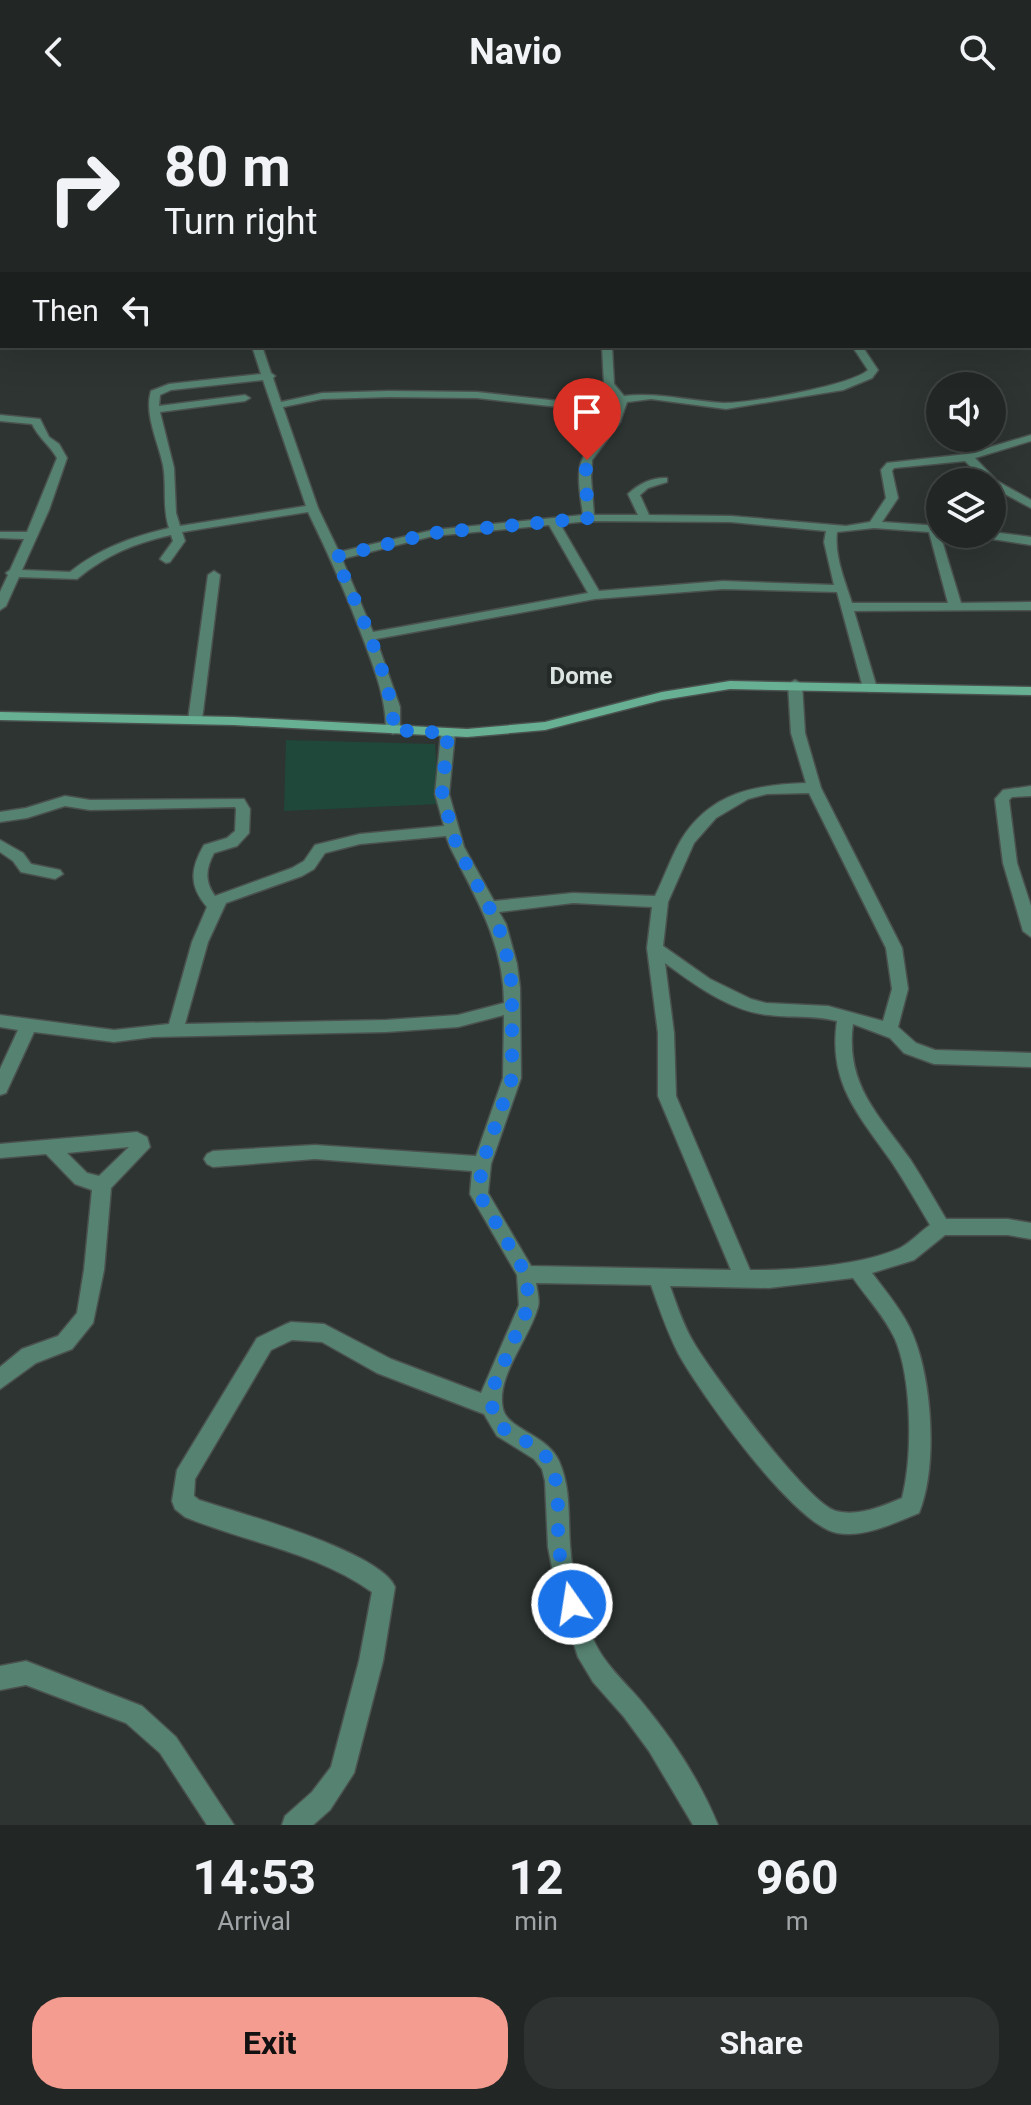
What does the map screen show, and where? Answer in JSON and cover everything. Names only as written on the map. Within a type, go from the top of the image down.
[{"type":"street","points":[[258,348],[270,376],[312,508],[368,637],[393,707],[393,730]]},
{"type":"street","points":[[607,348],[609,384],[622,400]]},
{"type":"street","points":[[279,405],[322,396],[376,394],[477,395],[568,405],[651,396],[726,406],[839,388],[868,376],[873,370],[858,348]]},
{"type":"street","points":[[166,559],[177,545],[170,513],[168,464],[154,410],[155,393],[162,389],[270,376]]},
{"type":"street","points":[[154,410],[245,398]]},
{"type":"street","points":[[589,518],[585,477],[587,460],[615,422],[622,400]]},
{"type":"street","points":[[0,418],[36,421],[45,439],[55,446],[62,458],[0,606]]},
{"type":"street","points":[[874,525],[892,498],[887,467],[968,457],[1031,438]]},
{"type":"street","points":[[968,457],[993,483],[1031,505]]},
{"type":"street","points":[[645,518],[634,494],[644,486],[663,480]]},
{"type":"street","points":[[12,573],[73,576],[94,559],[129,542],[176,530],[312,508]]},
{"type":"street","points":[[335,557],[433,533],[589,518],[731,519],[832,528],[874,525],[926,527]]},
{"type":"street","points":[[552,521],[595,595]]},
{"type":"street","points":[[832,528],[830,542],[841,589],[870,688]]},
{"type":"street","points":[[0,535],[31,536]]},
{"type":"street","points":[[1006,538],[1031,541]]},
{"type":"street","points":[[942,548],[955,605]]},
{"type":"street","points":[[195,720],[202,687],[205,627],[214,575]]},
{"type":"street","points":[[368,637],[595,595],[723,585],[841,589]]},
{"type":"street","points":[[848,607],[1031,606]]},
{"type":"street","points":[[795,684],[798,733],[814,788],[894,948],[900,989],[889,1030]]},
{"type":"street","points":[[0,716],[195,720],[448,733],[545,726],[688,690],[730,685],[1031,691]]},
{"type":"street","points":[[448,733],[448,754],[441,782],[457,847],[491,907],[509,964],[512,1007],[512,1078],[482,1164],[479,1194],[526,1274],[529,1305],[491,1392],[491,1407],[495,1421],[506,1433],[533,1448],[550,1463],[554,1477],[559,1551],[572,1604],[591,1659],[637,1716],[690,1791],[706,1825]]},
{"type":"street","points":[[744,1278],[667,1096],[666,1033],[655,948],[660,902],[688,841],[698,825],[711,815],[743,795],[767,789],[814,788]]},
{"type":"street","points":[[1031,791],[1008,793],[1002,799],[1010,863],[1031,931]]},
{"type":"street","points":[[0,817],[27,813],[65,801],[90,805],[239,802],[243,809],[242,833],[232,842],[209,849],[198,878],[200,890],[215,906]]},
{"type":"street","points":[[175,1031],[215,906],[226,895],[297,872],[309,865],[320,849],[360,839],[454,830]]},
{"type":"street","points":[[0,845],[18,857],[26,868],[55,874]]},
{"type":"street","points":[[491,907],[573,898],[660,902]]},
{"type":"street","points":[[655,948],[704,983],[747,1004],[766,1009],[804,1010],[846,1017],[896,1033],[910,1048],[934,1057],[1031,1060]]},
{"type":"street","points":[[0,1021],[114,1036],[458,1021],[512,1007]]},
{"type":"street","points":[[846,1017],[842,1037],[846,1072],[858,1106],[901,1161],[941,1227]]},
{"type":"street","points":[[0,1088],[29,1025]]},
{"type":"street","points":[[0,1151],[137,1139],[141,1147],[102,1185],[86,1317],[65,1343],[29,1356],[0,1379]]},
{"type":"street","points":[[51,1148],[81,1179],[102,1185]]},
{"type":"street","points":[[213,1159],[315,1152],[482,1164]]},
{"type":"street","points":[[526,1274],[769,1279],[858,1269],[907,1254],[941,1227],[1008,1227],[1031,1231]]},
{"type":"street","points":[[657,1276],[688,1351],[761,1451],[826,1520],[848,1524],[889,1515],[911,1505],[917,1489],[919,1418],[907,1344],[858,1269]]},
{"type":"street","points":[[294,1825],[321,1801],[342,1773],[371,1661],[384,1587],[370,1575],[325,1555],[193,1509],[183,1501],[185,1477],[264,1344],[291,1331],[324,1333],[384,1366],[491,1407]]},
{"type":"street","points":[[0,1678],[26,1673],[134,1714],[168,1745],[222,1825]]},
{"type":"green space","points":[[286,740],[435,744],[439,804],[284,811]]},
{"type":"district","name":"Dome","points":[[581,676]]},
{"type":"route","points":[[572,1604],[559,1551],[554,1477],[550,1463],[533,1448],[506,1433],[495,1421],[491,1407],[491,1392],[529,1305],[526,1274],[479,1194],[482,1164],[512,1078],[514,1063],[509,964],[491,907],[457,847],[442,794],[448,733],[393,730],[395,716],[384,677],[350,587],[335,557],[433,533],[589,518],[585,477],[587,460]]}]
